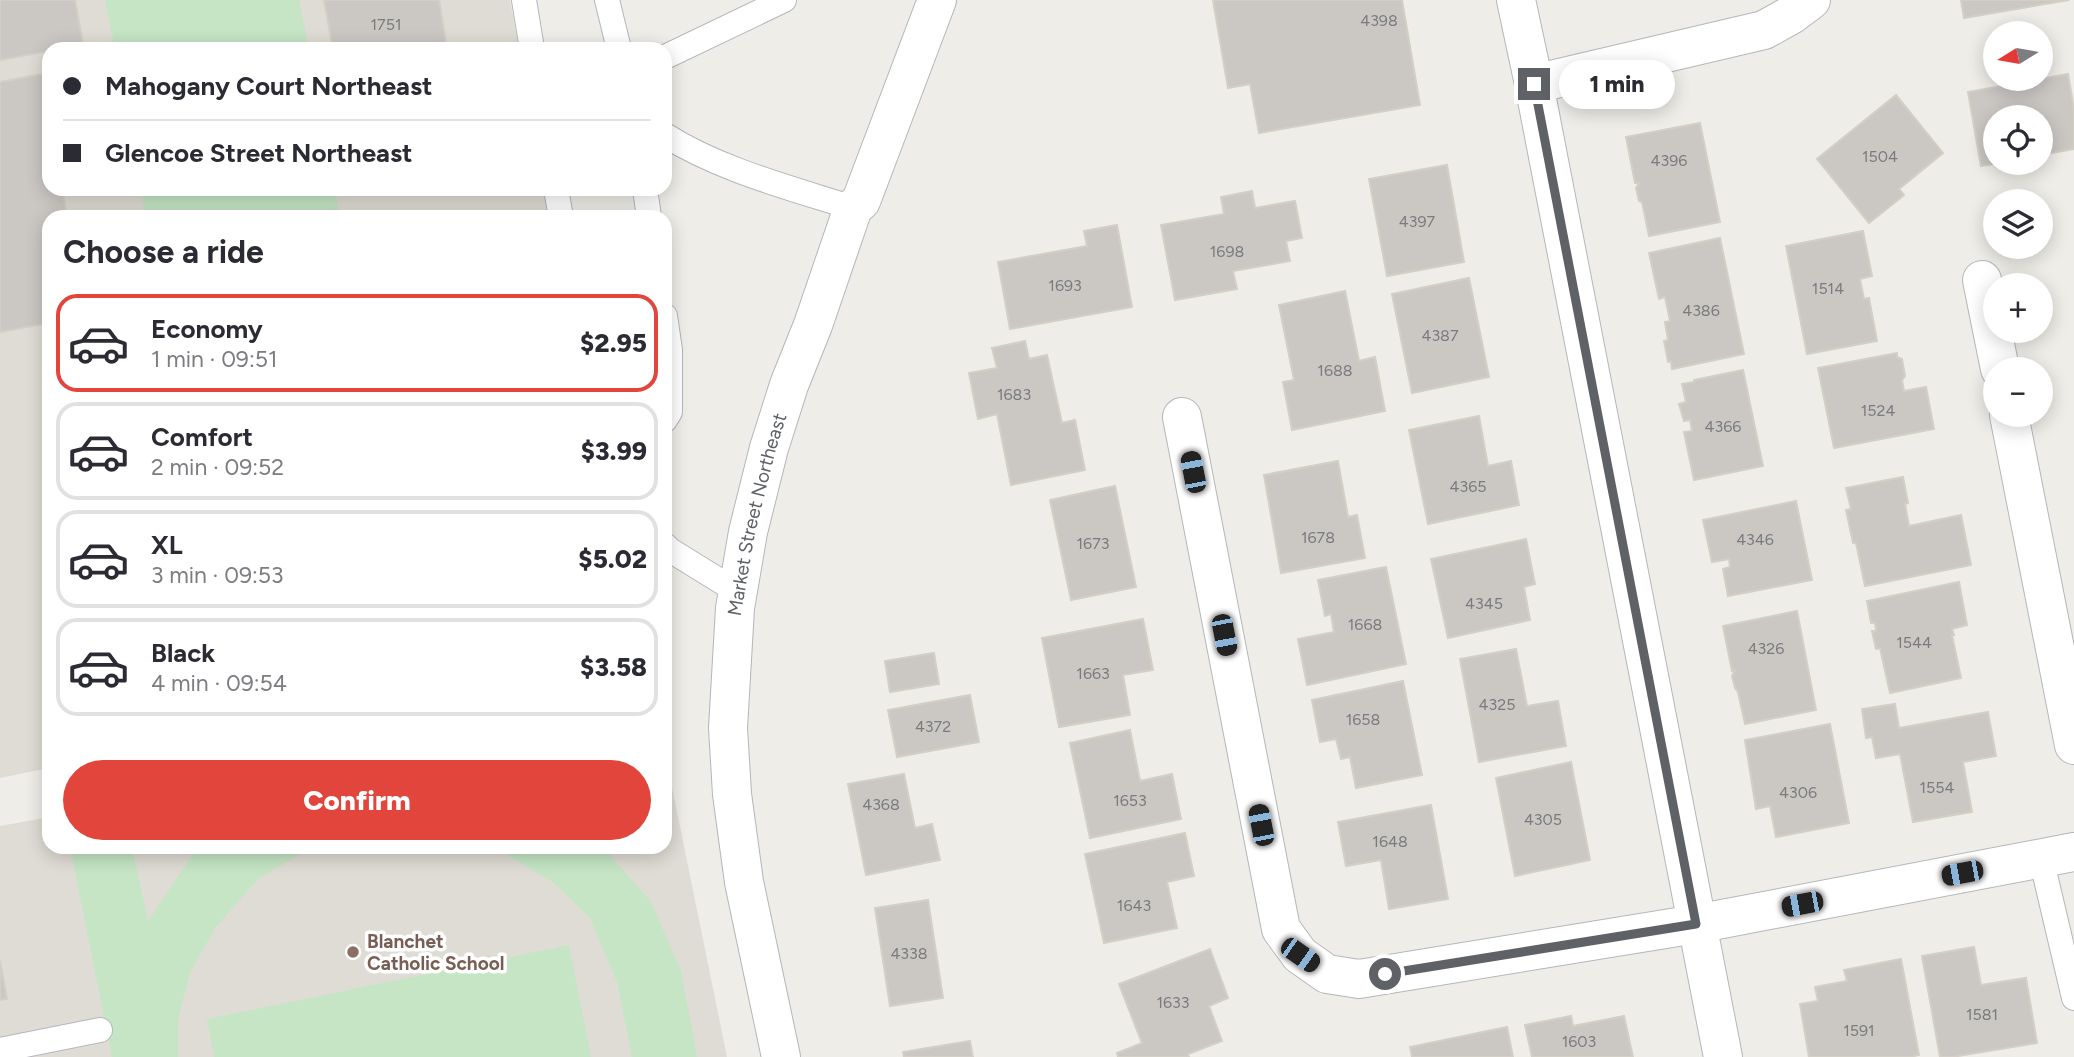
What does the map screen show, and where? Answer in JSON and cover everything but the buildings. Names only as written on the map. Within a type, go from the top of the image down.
[{"type":"street","name":"Market Street Northeast","points":[[781,1057],[744,882],[732,794],[728,728],[738,592],[748,532],[769,448],[789,385],[813,325],[853,208],[861,201],[937,0]]},
{"type":"street","points":[[1516,0],[1723,1057]]},
{"type":"street","points":[[1534,84],[1764,30],[1811,0]]},
{"type":"street","points":[[1182,417],[1281,929],[1300,955],[1327,974],[1359,979],[1696,924],[2058,855]]},
{"type":"street","points":[[2011,427],[2074,745]]},
{"type":"lane","points":[[524,0],[531,42]]},
{"type":"lane","points":[[607,0],[617,42]]},
{"type":"lane","points":[[672,54],[784,0]]},
{"type":"lane","points":[[672,140],[745,173],[853,208]]},
{"type":"lane","points":[[672,551],[738,592]]},
{"type":"lane","points":[[2058,855],[2074,998]]},
{"type":"lane","points":[[0,1050],[100,1030]]},
{"type":"shaded area","points":[[0,0],[510,0],[518,42],[42,42],[42,196],[545,196],[548,210],[42,210],[42,769],[0,778]]},
{"type":"shaded area","name":"Blanchet Catholic School","points":[[672,787],[727,1057],[0,1057],[0,826],[42,818],[42,854],[672,854]]},
{"type":"green space","points":[[105,0],[299,0],[308,42],[114,42]]},
{"type":"green space","points":[[142,196],[336,196],[339,210],[145,210]]},
{"type":"green space","points":[[71,854],[134,854],[148,921],[193,854],[300,854],[258,879],[215,928],[190,973],[178,1019],[178,1057],[112,1057]]},
{"type":"green space","points":[[506,854],[609,854],[651,902],[681,971],[697,1057],[632,1057],[617,982],[590,918],[554,883]]},
{"type":"green space","points":[[569,945],[591,1057],[214,1057],[207,1019]]},
{"type":"place","name":"Blanchet Catholic School","points":[[353,952]]},
{"type":"route","points":[[1385,974],[1696,924],[1534,84]]}]
